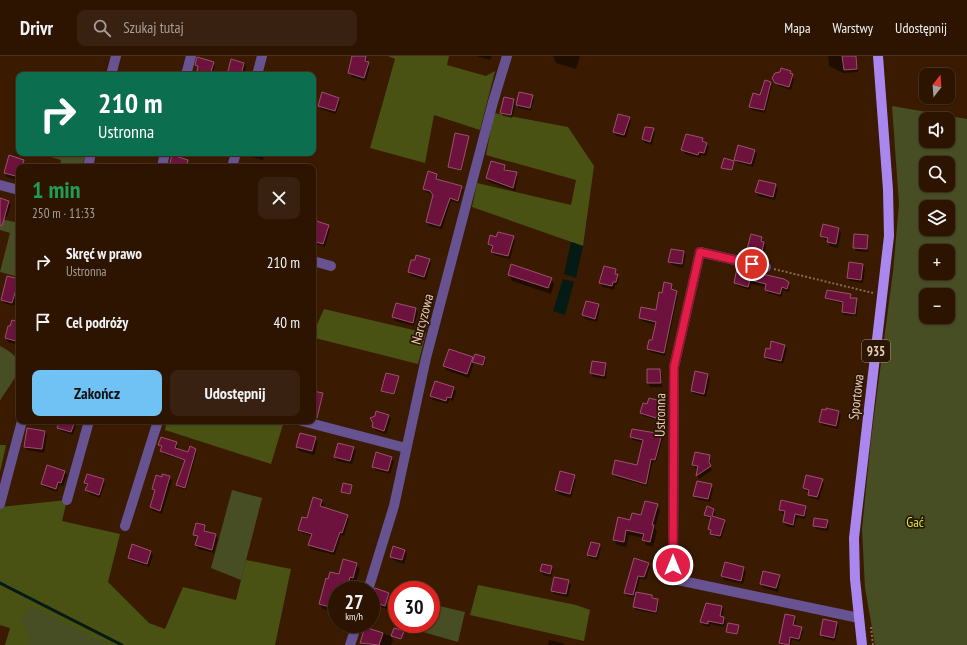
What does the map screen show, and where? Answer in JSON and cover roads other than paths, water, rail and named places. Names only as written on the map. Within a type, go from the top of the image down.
[{"type":"main road","name":"Sportowa","points":[[862,645],[854,568],[854,538],[888,251],[889,211],[878,56]]},
{"type":"street","points":[[112,72],[116,56]]},
{"type":"street","points":[[187,72],[191,56]]},
{"type":"street","points":[[258,72],[262,56]]},
{"type":"street","name":"Narcyzowa","points":[[371,581],[394,506],[426,358],[493,102],[507,56]]},
{"type":"street","points":[[0,185],[16,189]]},
{"type":"street","name":"Ustronna","points":[[766,267],[700,252],[674,367],[673,579],[859,618]]},
{"type":"street","points":[[316,262],[331,266]]},
{"type":"street","points":[[0,504],[21,424]]},
{"type":"street","points":[[67,500],[88,424]]},
{"type":"street","points":[[125,526],[157,424]]},
{"type":"street","points":[[314,424],[406,448]]},
{"type":"street","points":[[350,645],[354,633]]},
{"type":"water","points":[[571,242],[583,246],[576,278],[564,274]]},
{"type":"water","points":[[563,279],[574,282],[565,315],[553,311]]},
{"type":"waterway","points":[[0,583],[122,645]]},
{"type":"park label","name":"Gać","points":[[915,522]]}]
